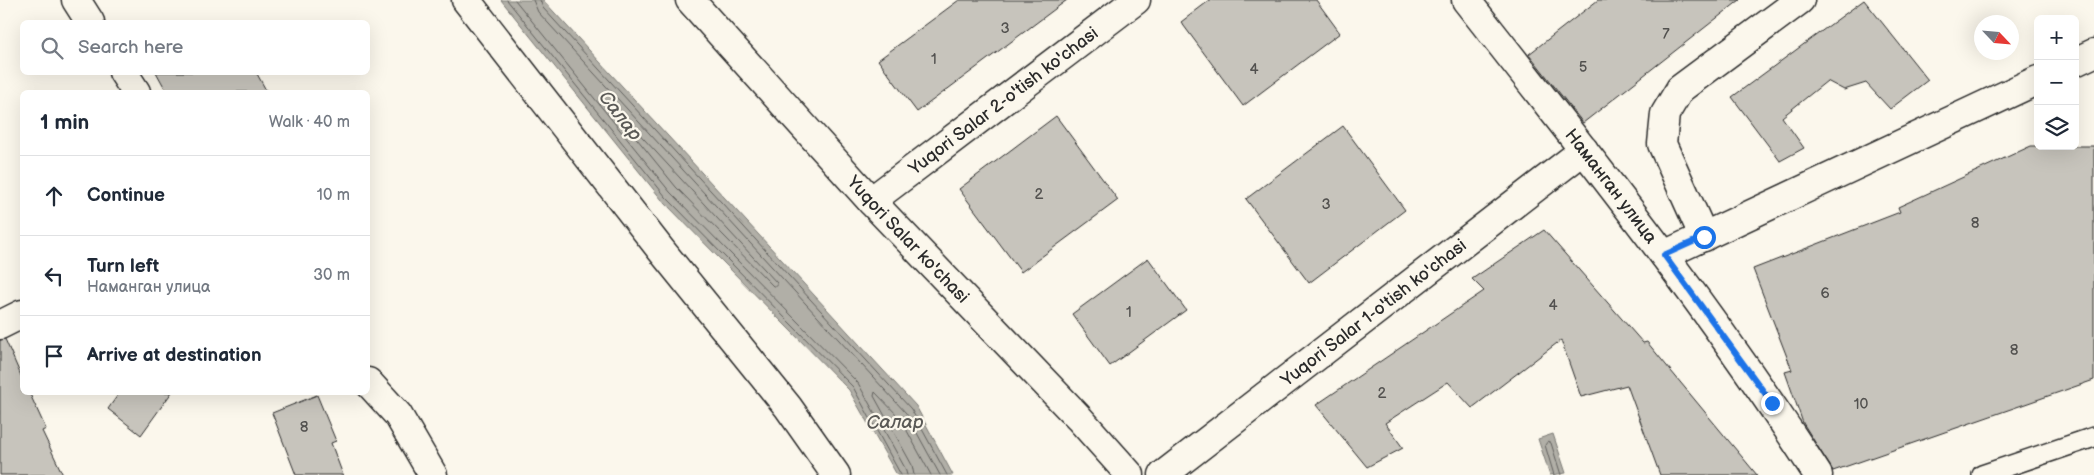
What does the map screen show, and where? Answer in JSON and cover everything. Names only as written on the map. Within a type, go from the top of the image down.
[{"type":"street","points":[[76,0],[89,20]]},
{"type":"street","points":[[466,0],[661,250],[788,407],[836,475]]},
{"type":"street","name":"Yuqori Salar ko'chasi","points":[[690,0],[871,201],[1079,418],[1130,475]]},
{"type":"street","name":"Yuqori Salar 2-o'tish ko'chasi","points":[[871,201],[1136,0]]},
{"type":"street","name":"Наманган улица","points":[[1466,0],[1664,255],[1772,403],[1818,475]]},
{"type":"street","points":[[1704,237],[1662,144],[1665,114],[1680,89],[1800,0]]},
{"type":"street","points":[[2079,60],[2094,53]]},
{"type":"street","points":[[125,75],[135,90]]},
{"type":"street","points":[[1664,255],[2034,82]]},
{"type":"street","name":"Yuqori Salar 1-o'tish ko'chasi","points":[[1163,475],[1584,150]]},
{"type":"street","points":[[0,325],[20,315]]},
{"type":"street","points":[[370,384],[398,415],[433,475]]},
{"type":"lane","points":[[1982,475],[2030,467],[2094,436]]},
{"type":"water","name":"Салар","points":[[501,0],[543,0],[916,406],[953,475],[897,475],[849,390],[662,200]]},
{"type":"water","points":[[1553,434],[1566,473],[1550,475],[1538,439]]},
{"type":"building","points":[[959,0],[1067,0],[917,112],[878,60]]},
{"type":"building","points":[[1210,0],[1316,0],[1340,33],[1243,106],[1181,22]]},
{"type":"building","points":[[1598,0],[1740,0],[1583,123],[1529,54]]},
{"type":"building","points":[[1864,0],[1928,80],[1890,109],[1866,83],[1844,90],[1827,81],[1782,117],[1804,148],[1780,161],[1732,97]]},
{"type":"building","points":[[158,75],[258,75],[266,90],[166,90]]},
{"type":"building","points":[[1056,116],[1118,200],[1021,272],[959,189]]},
{"type":"building","points":[[1343,126],[1405,210],[1309,283],[1246,199]]},
{"type":"building","points":[[2031,146],[2034,146],[2034,150],[2079,150],[2079,146],[2094,146],[2094,380],[1833,471],[1803,423],[1785,372],[1792,370],[1753,269],[1900,212],[1898,207]]},
{"type":"building","points":[[1544,230],[1643,343],[1647,342],[1757,475],[1660,475],[1627,385],[1581,397],[1561,340],[1472,408],[1448,382],[1385,423],[1403,448],[1367,467],[1316,405],[1484,291],[1472,279]]},
{"type":"building","points":[[1148,258],[1186,310],[1110,366],[1072,314]]},
{"type":"building","points":[[5,339],[20,373],[20,395],[30,395],[46,429],[42,431],[63,475],[0,475],[0,340]]},
{"type":"building","points":[[118,395],[170,395],[141,435],[108,409]]},
{"type":"building","points":[[317,395],[336,441],[331,443],[343,475],[296,475],[272,413]]},
{"type":"route","points":[[1704,237],[1664,255],[1772,403]]}]
